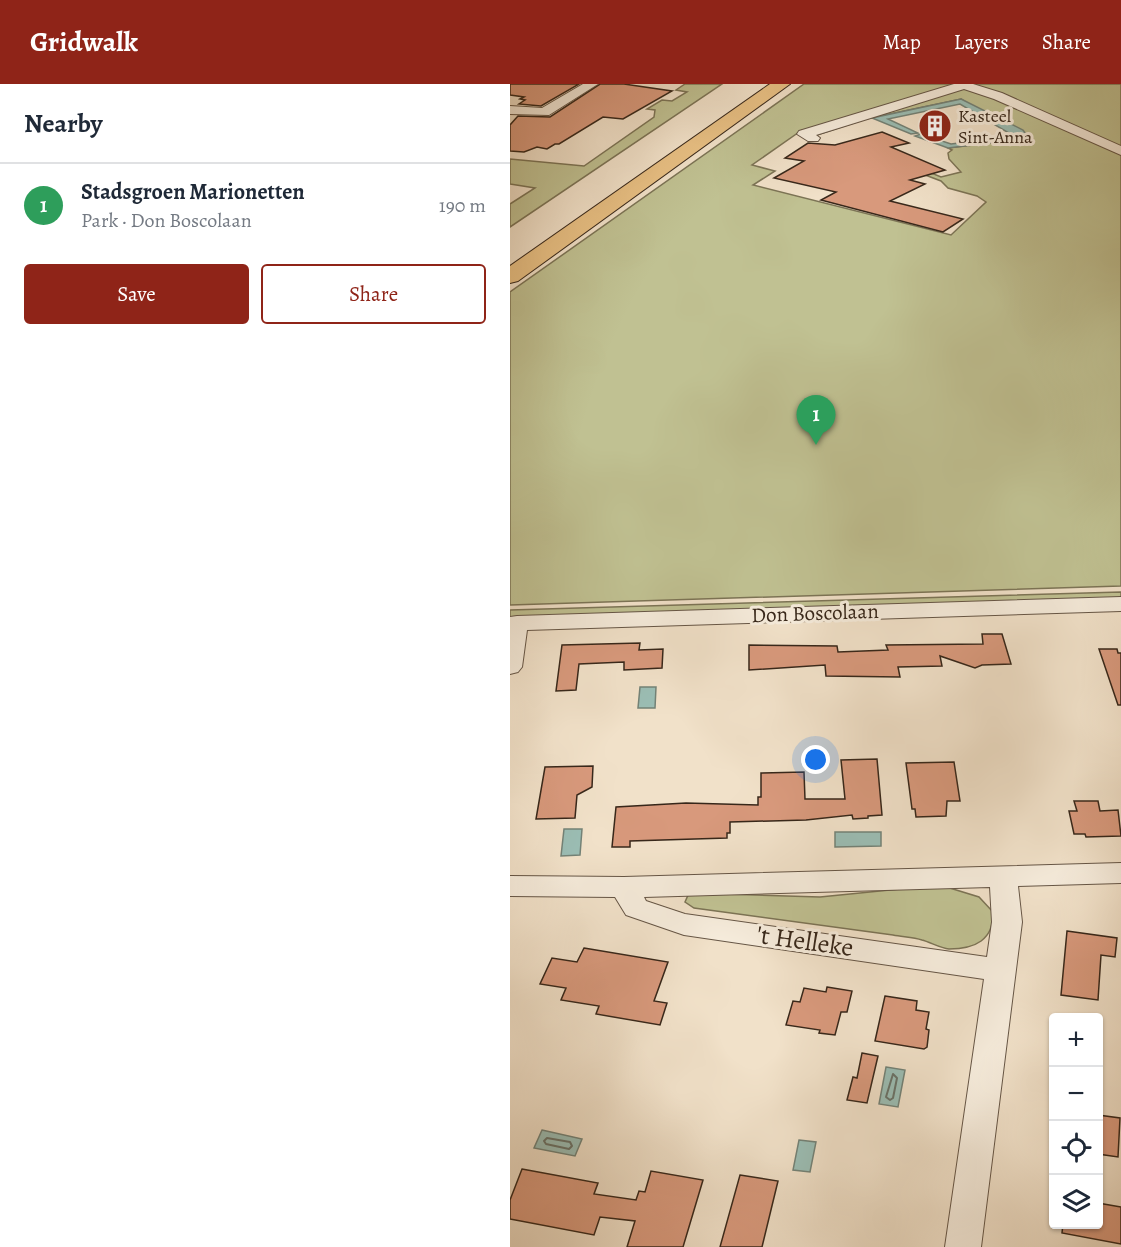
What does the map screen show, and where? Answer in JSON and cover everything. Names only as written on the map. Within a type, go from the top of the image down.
[{"type":"highway","points":[[549,225],[752,84]]},
{"type":"highway","points":[[510,276],[781,84]]},
{"type":"street","points":[[510,110],[544,112],[592,84]]},
{"type":"street","points":[[813,138],[804,134],[963,85],[998,96],[1117,146]]},
{"type":"street","name":"Don Boscolaan","points":[[513,623],[1121,604]]},
{"type":"street","points":[[510,667],[513,623]]},
{"type":"street","points":[[510,886],[624,887],[1121,873]]},
{"type":"street","points":[[963,1247],[1007,922],[1003,875]]},
{"type":"street","name":"'t Helleke","points":[[624,887],[636,908],[684,924],[1000,970]]},
{"type":"green space","points":[[685,84],[722,84],[510,227],[510,204],[535,188],[510,184],[510,159],[584,166],[654,117],[655,110],[647,109],[662,100],[672,101],[687,92],[676,90]]},
{"type":"green space","points":[[804,84],[1121,84],[1121,586],[510,605],[510,292]],"holes":[[[961,99],[1025,139],[948,148],[952,150],[948,153],[949,159],[961,172],[941,177],[909,164],[901,166],[941,181],[948,188],[977,196],[986,202],[951,235],[753,185],[775,171],[752,165],[802,130],[817,135],[866,119]]]},
{"type":"green space","points":[[1121,592],[1121,598],[510,619],[510,610]]},
{"type":"green space","points":[[940,885],[979,897],[993,912],[990,930],[975,945],[949,949],[915,938],[694,908],[685,902],[689,893],[820,897]]},
{"type":"water","points":[[961,99],[1023,130],[1029,138],[948,148],[915,136],[921,134],[951,144],[1014,136],[960,104],[888,119],[918,133],[911,134],[872,118]]},
{"type":"water","points":[[640,687],[656,687],[655,708],[638,708]]},
{"type":"water","points":[[564,829],[582,829],[580,855],[561,856]]},
{"type":"water","points":[[835,832],[881,832],[881,846],[835,847]]},
{"type":"water","points":[[886,1067],[905,1070],[898,1107],[879,1104]]},
{"type":"water","points":[[542,1130],[582,1139],[575,1156],[534,1148]]},
{"type":"water","points":[[799,1140],[816,1142],[810,1172],[793,1170]]},
{"type":"building","points":[[510,84],[579,84],[541,106],[519,104],[525,100],[520,99],[524,97],[510,95]]},
{"type":"building","points":[[600,84],[624,84],[672,91],[623,119],[603,117],[547,149],[537,147],[524,152],[510,151],[510,125],[518,116],[550,117]]},
{"type":"building","points":[[882,132],[909,143],[891,147],[945,170],[910,180],[925,184],[890,201],[963,219],[943,232],[821,200],[836,192],[774,178],[804,161],[785,158],[808,143],[835,145]]},
{"type":"building","points":[[982,634],[1002,634],[1011,664],[982,665],[975,668],[940,656],[942,666],[898,667],[900,677],[826,676],[825,665],[749,670],[749,645],[837,646],[838,652],[888,650],[886,645],[983,644]]},
{"type":"building","points":[[640,643],[639,650],[663,649],[662,668],[624,670],[624,662],[579,664],[576,690],[556,691],[562,645]]},
{"type":"building","points":[[1099,649],[1117,649],[1118,653],[1121,653],[1121,705],[1118,705]]},
{"type":"building","points":[[877,759],[882,815],[853,819],[852,815],[806,820],[730,822],[730,833],[727,833],[727,838],[630,841],[630,847],[612,847],[616,807],[686,803],[758,805],[758,797],[761,797],[761,773],[804,772],[805,799],[845,799],[841,760]]},
{"type":"building","points":[[954,762],[960,801],[947,801],[946,816],[916,817],[915,809],[912,809],[906,763]]},
{"type":"building","points":[[593,766],[592,787],[577,795],[575,818],[536,819],[545,767]]},
{"type":"building","points":[[1074,801],[1098,801],[1100,811],[1118,810],[1121,836],[1086,837],[1085,834],[1074,834],[1069,811],[1077,811]]},
{"type":"building","points":[[1067,931],[1117,938],[1115,957],[1101,955],[1098,1000],[1061,995]]},
{"type":"building","points":[[584,948],[668,962],[654,1001],[667,1003],[660,1025],[596,1014],[599,1006],[561,1000],[566,988],[540,984],[552,958],[577,962]]},
{"type":"building","points":[[827,987],[852,991],[847,1012],[841,1012],[835,1035],[819,1033],[820,1030],[786,1025],[793,1001],[800,1002],[804,988],[826,992]]},
{"type":"building","points":[[885,996],[917,1001],[916,1010],[929,1012],[926,1029],[929,1030],[927,1047],[924,1049],[875,1041]]},
{"type":"building","points":[[862,1053],[878,1056],[867,1103],[847,1100],[853,1077],[857,1078]]},
{"type":"building","points":[[1103,1116],[1120,1118],[1118,1157],[1103,1155]]},
{"type":"building","points":[[522,1169],[598,1183],[594,1194],[636,1200],[639,1191],[645,1192],[651,1171],[703,1180],[683,1247],[627,1247],[635,1221],[600,1217],[594,1235],[510,1219],[510,1200]]},
{"type":"building","points":[[740,1175],[778,1181],[762,1247],[720,1247]]},
{"type":"building","points":[[1103,1204],[1121,1207],[1121,1244],[1062,1233],[1062,1229],[1103,1229]]},
{"type":"place","name":"Kasteel Sint-Anna","points":[[935,126]]},
{"type":"place","name":"Stadsgroen Marionetten","points":[[816,445]]}]
